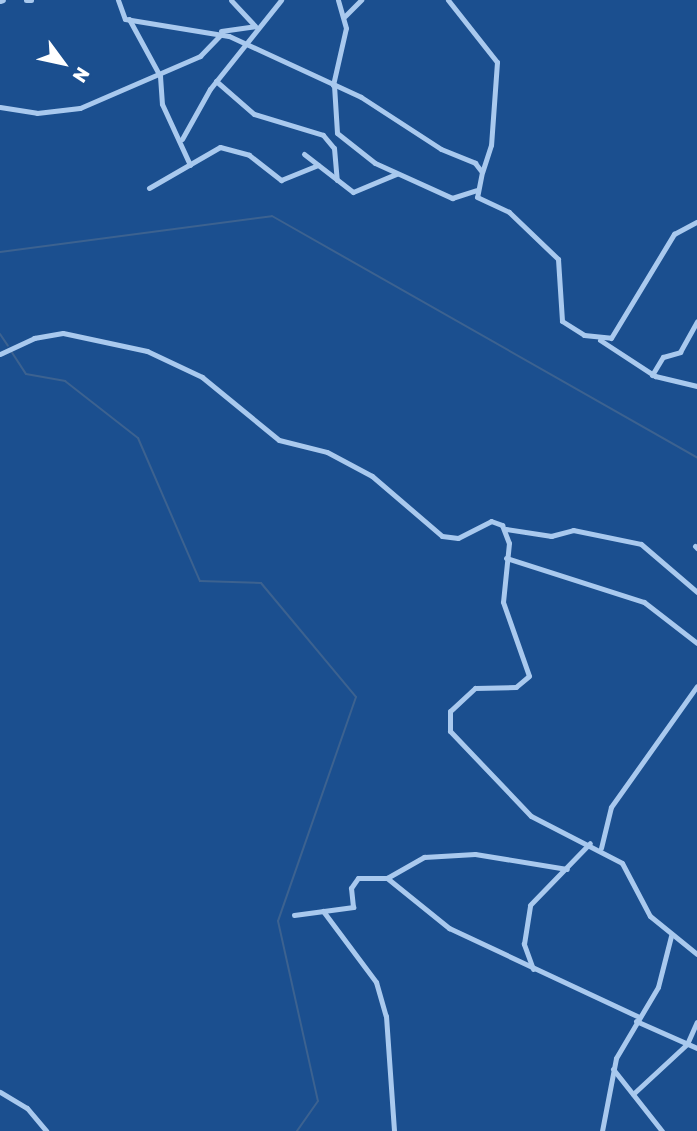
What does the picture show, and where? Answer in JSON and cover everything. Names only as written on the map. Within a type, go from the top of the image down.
[{"type":"street","points":[[26,0],[32,0]]},
{"type":"street","points":[[118,0],[118,13],[129,19],[220,32],[254,28]]},
{"type":"street","points":[[231,0],[254,28],[258,52]]},
{"type":"street","points":[[182,139],[216,81],[254,28],[281,0]]},
{"type":"street","points":[[338,0],[345,16],[334,85],[337,134],[396,174],[452,198],[476,190]]},
{"type":"street","points":[[345,16],[361,0]]},
{"type":"street","points":[[448,0],[497,61],[491,145],[476,190]]},
{"type":"street","points":[[129,19],[160,76],[162,104],[182,139],[190,164]]},
{"type":"street","points":[[220,32],[258,52],[334,85],[482,172]]},
{"type":"street","points":[[0,107],[62,113],[160,76],[203,54],[220,32]]},
{"type":"street","points":[[216,81],[254,114],[323,135],[334,148],[337,180]]},
{"type":"street","points":[[149,188],[225,147],[249,155],[281,180],[318,165]]},
{"type":"street","points":[[304,154],[357,192],[396,174]]},
{"type":"street","points":[[476,190],[554,254],[562,269],[563,324],[600,340],[652,375],[697,386]]},
{"type":"street","points":[[600,340],[615,334],[674,234],[697,222]]},
{"type":"street","points":[[652,375],[663,357],[682,350],[697,321]]},
{"type":"street","points":[[0,354],[34,338],[63,333],[146,351],[202,377],[279,440],[327,452],[372,476],[442,536],[458,538],[491,521],[506,529],[551,536],[573,530],[641,544],[697,592]]},
{"type":"street","points":[[506,529],[503,602],[529,676],[516,687],[482,684],[466,694],[450,711],[450,731],[531,816],[601,848],[631,874],[650,916],[671,936],[697,954]]},
{"type":"street","points":[[506,558],[644,602],[697,643]]},
{"type":"street","points":[[601,848],[611,807],[697,686]]},
{"type":"street","points":[[533,969],[524,944],[527,910],[590,843]]},
{"type":"street","points":[[294,915],[353,907],[351,888],[358,878],[387,878],[424,857],[475,854],[567,869]]},
{"type":"street","points":[[387,878],[434,919],[697,1048]]},
{"type":"street","points":[[323,912],[376,982],[386,1016],[394,1131]]},
{"type":"street","points":[[602,1131],[613,1069],[638,1019],[658,987],[671,936]]},
{"type":"street","points":[[633,1094],[687,1044],[697,1022]]},
{"type":"street","points":[[613,1069],[662,1131]]},
{"type":"street","points":[[0,1092],[27,1108],[46,1131]]},
{"type":"waterway","points":[[0,252],[272,216],[697,457]]},
{"type":"waterway","points":[[0,334],[8,346]]},
{"type":"waterway","points":[[11,351],[26,374],[65,381],[138,438],[200,581],[261,583],[356,697],[278,921],[318,1101],[297,1131]]}]
